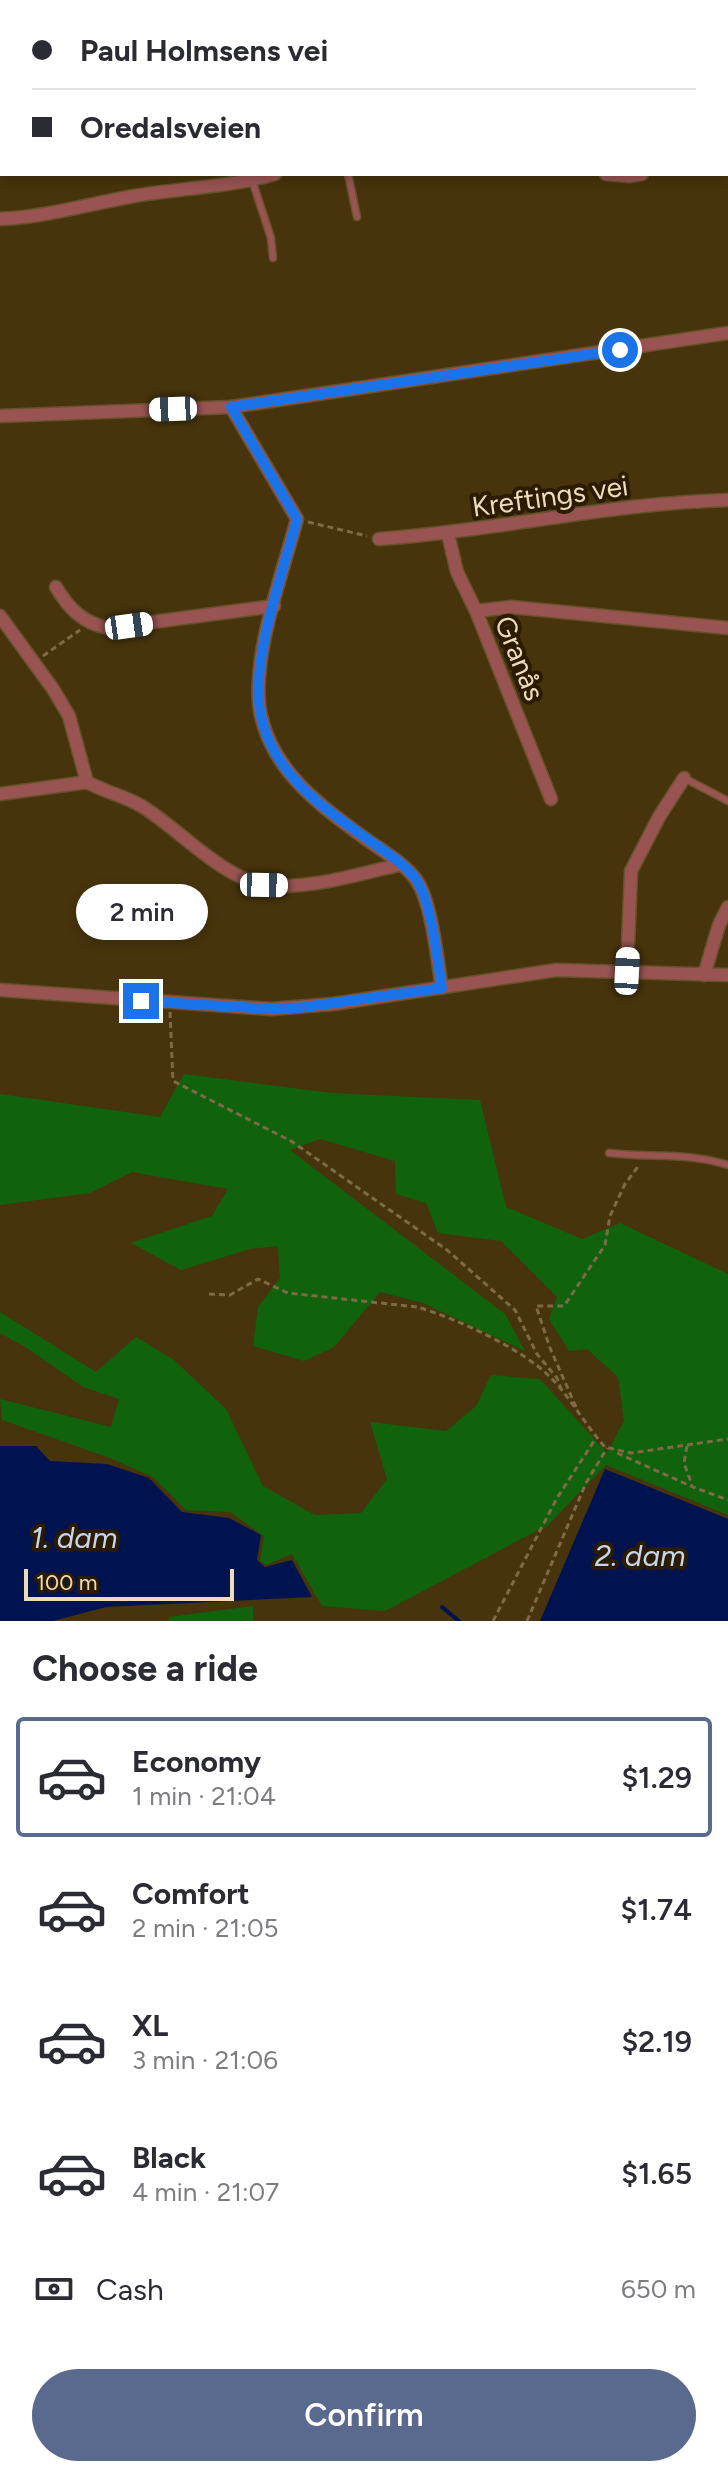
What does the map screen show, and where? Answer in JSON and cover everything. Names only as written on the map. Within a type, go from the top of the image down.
[{"type":"street","points":[[0,219],[44,215],[136,196],[267,176]]},
{"type":"street","points":[[0,416],[231,407],[728,333]]},
{"type":"street","points":[[231,407],[297,519],[261,662],[261,715],[268,737],[293,779],[308,796],[387,852],[415,877],[421,889],[442,988]]},
{"type":"street","name":"Kreftings vei","points":[[379,539],[448,534],[684,502],[728,500]]},
{"type":"street","name":"Granås","points":[[448,534],[457,572],[476,611],[551,799]]},
{"type":"street","points":[[56,587],[67,606],[90,624],[108,628],[274,606]]},
{"type":"street","points":[[476,611],[511,607],[728,628]]},
{"type":"street","points":[[0,616],[69,716],[87,782]]},
{"type":"street","points":[[627,971],[631,871],[659,817],[684,778]]},
{"type":"street","points":[[0,794],[87,782],[108,794],[140,805],[239,876],[264,885],[300,885],[399,865]]},
{"type":"street","points":[[704,975],[719,925],[728,907]]},
{"type":"street","points":[[0,990],[169,1004],[297,1008],[556,970],[728,975]]},
{"type":"lane","points":[[348,176],[357,217]]},
{"type":"lane","points":[[252,180],[271,238],[273,258]]},
{"type":"lane","points":[[684,778],[728,801]]},
{"type":"lane","points":[[609,1153],[645,1158],[684,1156],[728,1165]]},
{"type":"path","points":[[297,519],[379,539]]},
{"type":"path","points":[[34,663],[90,624]]},
{"type":"path","points":[[169,1004],[173,1081],[291,1141],[447,1250],[515,1310],[537,1354],[557,1378],[562,1391]]},
{"type":"path","points":[[578,1411],[550,1348],[536,1306],[564,1306],[582,1282],[605,1245],[610,1216],[625,1184],[645,1158]]},
{"type":"path","points":[[209,1294],[230,1295],[253,1280],[261,1279],[288,1293],[417,1307],[437,1314],[516,1352],[543,1370],[605,1447],[728,1500]]},
{"type":"path","points":[[493,1621],[557,1498],[596,1438]]},
{"type":"path","points":[[605,1447],[625,1453],[728,1439]]},
{"type":"path","points":[[687,1446],[684,1463],[693,1487]]},
{"type":"path","points":[[529,1620],[586,1483],[605,1447]]},
{"type":"green space","points":[[184,1074],[331,1093],[480,1100],[506,1207],[582,1239],[620,1223],[728,1274],[728,1515],[606,1465],[548,1525],[385,1611],[322,1606],[292,1554],[266,1565],[260,1561],[264,1536],[230,1512],[186,1510],[153,1477],[110,1458],[2,1420],[0,1399],[111,1427],[119,1399],[83,1387],[0,1333],[0,1312],[96,1372],[136,1337],[174,1360],[226,1409],[263,1486],[315,1515],[361,1513],[387,1479],[370,1422],[446,1431],[476,1406],[491,1375],[540,1379],[607,1453],[624,1421],[618,1377],[587,1349],[569,1351],[549,1319],[557,1297],[501,1241],[438,1233],[426,1203],[396,1194],[395,1161],[320,1139],[290,1150],[505,1314],[525,1351],[423,1303],[380,1292],[334,1347],[304,1361],[253,1346],[258,1307],[280,1278],[278,1246],[250,1249],[181,1270],[131,1243],[212,1216],[228,1189],[132,1172],[90,1193],[0,1205],[0,1094],[160,1117]]},
{"type":"green space","points":[[253,1606],[253,1621],[169,1621],[169,1617]]},
{"type":"water","name":"1. dam","points":[[0,1446],[36,1446],[50,1461],[107,1464],[149,1478],[182,1512],[229,1518],[261,1535],[257,1560],[265,1567],[292,1560],[312,1597],[106,1607],[53,1621],[0,1621]]},
{"type":"water","name":"2. dam","points":[[605,1469],[728,1519],[728,1621],[540,1621]]},
{"type":"waterway","points":[[442,1607],[459,1621]]},
{"type":"route","points":[[141,1001],[297,1008],[442,988],[426,904],[415,877],[387,852],[308,796],[293,779],[268,737],[261,715],[261,662],[297,519],[231,407],[620,350]]}]
